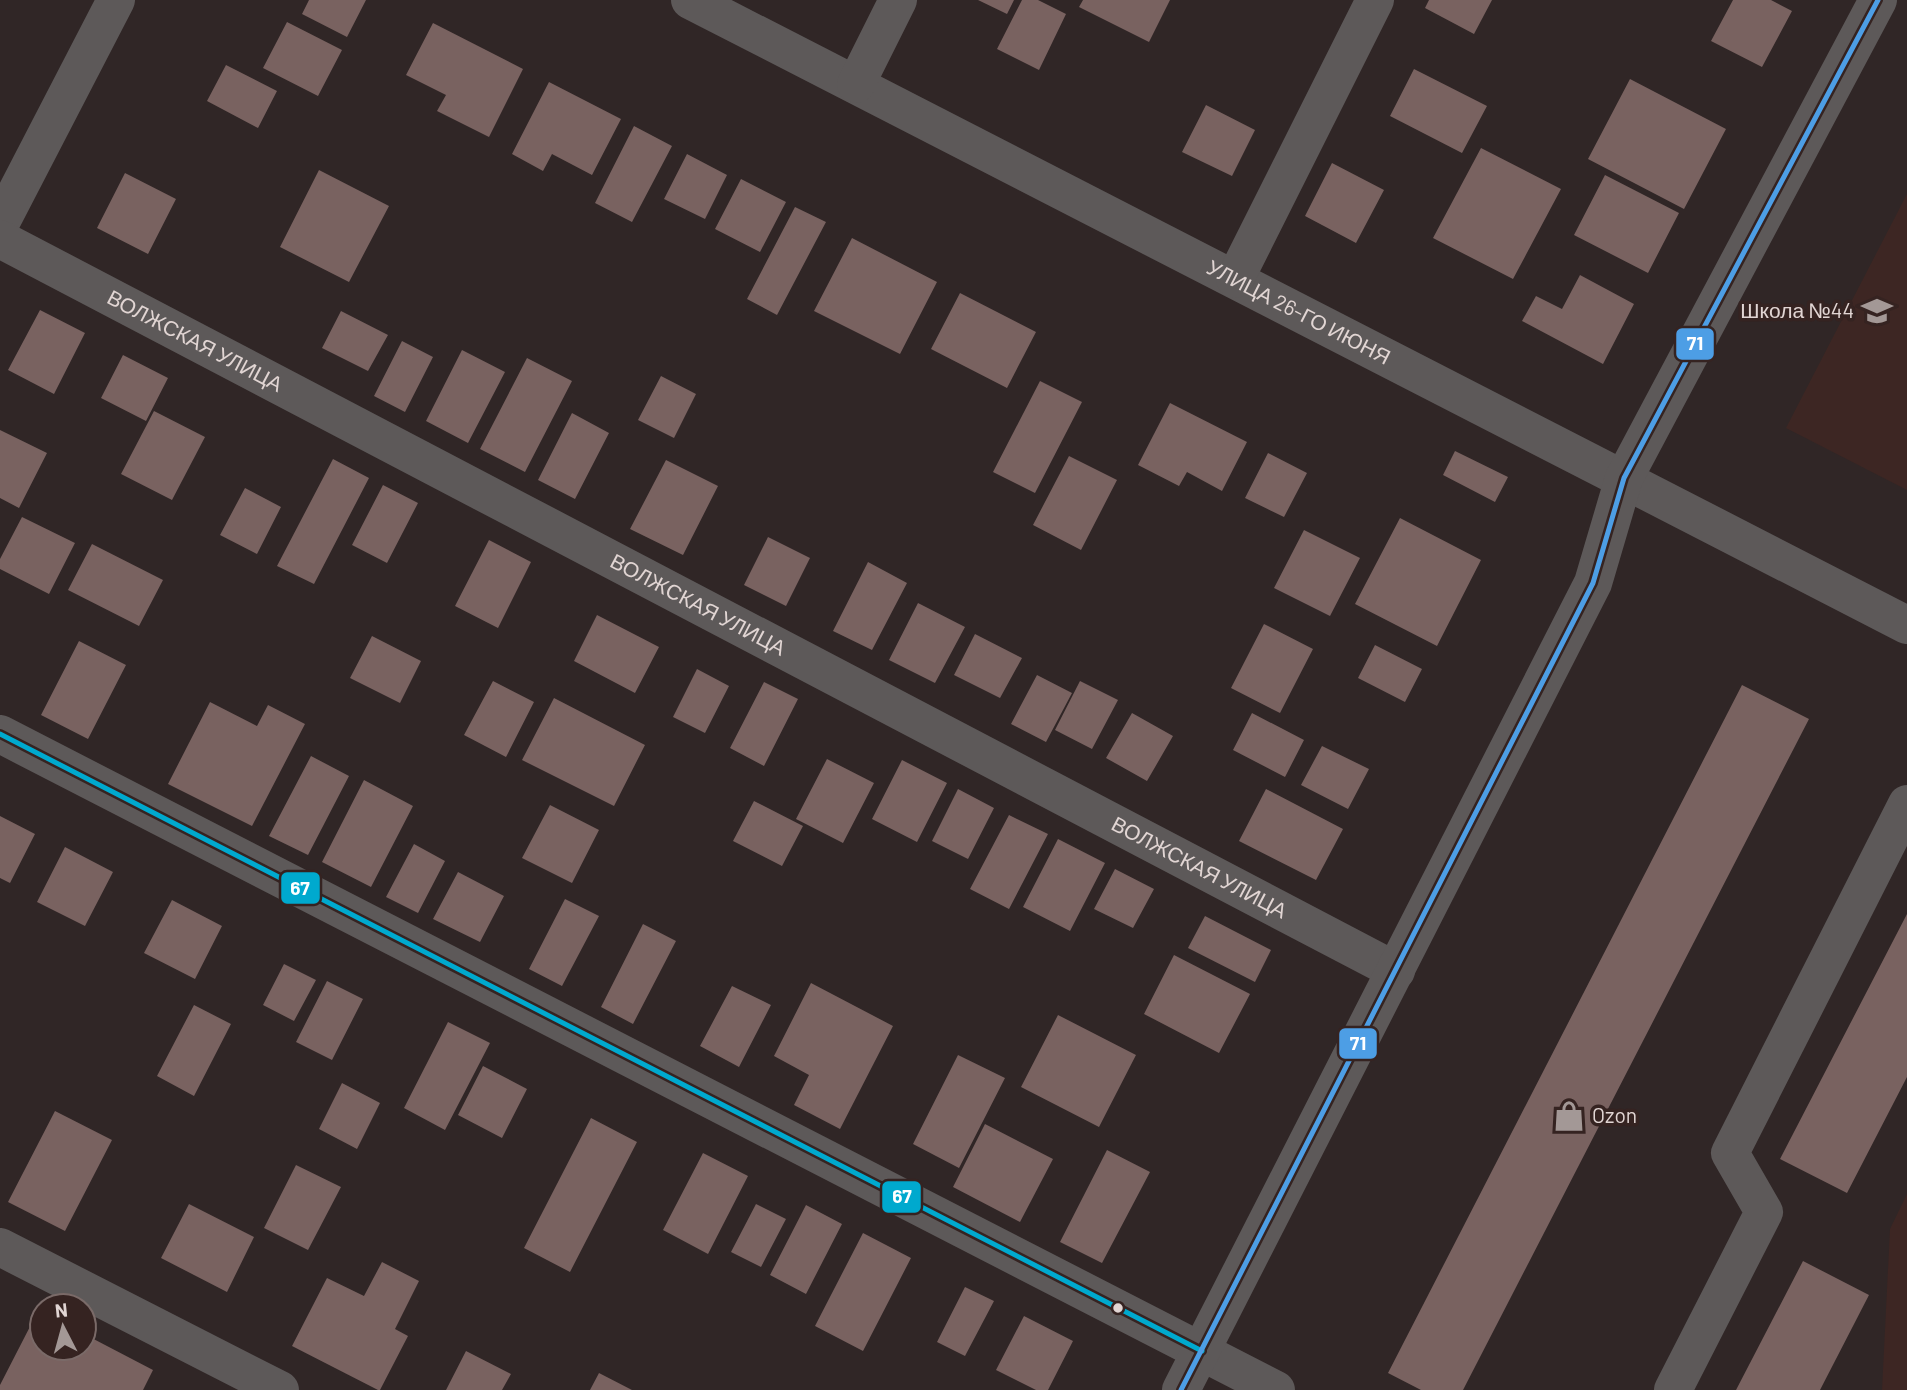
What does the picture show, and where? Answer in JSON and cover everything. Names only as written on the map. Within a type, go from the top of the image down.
[{"type":"street","points":[[0,225],[116,0]]},
{"type":"street","name":"УЛИЦА 26-ГО ИЮНЯ","points":[[690,0],[1907,625]]},
{"type":"street","points":[[856,84],[898,0]]},
{"type":"street","points":[[1235,279],[1375,0]]},
{"type":"street","points":[[1181,1390],[1593,583],[1624,478],[1878,0]]},
{"type":"street","name":"ВОЛЖСКАЯ УЛИЦА","points":[[0,239],[1396,971]]},
{"type":"street","points":[[0,734],[1276,1390]]},
{"type":"street","points":[[1673,1390],[1765,1212],[1730,1153],[1907,804]]},
{"type":"street","points":[[0,1247],[280,1390]]},
{"type":"shaded area","name":"Школа №44","points":[[1907,194],[1907,490],[1786,428]]},
{"type":"shaded area","points":[[1907,1194],[1907,1390],[1882,1390],[1890,1229]]},
{"type":"building","points":[[309,0],[366,0],[347,37],[302,14]]},
{"type":"building","points":[[978,0],[1014,0],[1007,14]]},
{"type":"building","points":[[1022,0],[1038,0],[1066,14],[1039,70],[997,49]]},
{"type":"building","points":[[1083,0],[1170,0],[1149,42],[1079,7]]},
{"type":"building","points":[[1429,0],[1492,0],[1474,34],[1425,8]]},
{"type":"building","points":[[1733,0],[1771,0],[1792,11],[1762,67],[1711,41]]},
{"type":"building","points":[[287,22],[342,50],[318,96],[263,68]]},
{"type":"building","points":[[433,23],[523,69],[489,137],[437,111],[446,95],[406,75]]},
{"type":"building","points":[[226,65],[277,91],[258,128],[207,101]]},
{"type":"building","points":[[1414,69],[1487,106],[1462,153],[1390,116]]},
{"type":"building","points":[[1630,79],[1726,129],[1684,209],[1588,159]]},
{"type":"building","points":[[549,82],[621,119],[592,175],[552,154],[543,171],[512,154]]},
{"type":"building","points":[[1206,105],[1255,130],[1232,176],[1182,152]]},
{"type":"building","points":[[634,126],[672,146],[632,222],[595,203]]},
{"type":"building","points":[[1481,148],[1561,189],[1513,279],[1433,238]]},
{"type":"building","points":[[687,154],[727,175],[705,219],[664,199]]},
{"type":"building","points":[[1332,163],[1384,190],[1356,243],[1305,216]]},
{"type":"building","points":[[319,170],[389,206],[349,282],[280,247]]},
{"type":"building","points":[[125,173],[176,199],[148,254],[97,228]]},
{"type":"building","points":[[1605,175],[1679,213],[1648,273],[1574,235]]},
{"type":"building","points":[[741,179],[786,202],[760,252],[715,229]]},
{"type":"building","points":[[795,207],[826,222],[777,315],[747,299]]},
{"type":"building","points":[[852,238],[937,282],[900,354],[814,311]]},
{"type":"building","points":[[1580,275],[1634,304],[1603,364],[1522,321],[1536,296],[1562,309]]},
{"type":"building","points":[[960,293],[1036,332],[1007,388],[931,349]]},
{"type":"building","points":[[40,310],[85,333],[54,394],[8,370]]},
{"type":"building","points":[[341,311],[388,335],[368,371],[322,348]]},
{"type":"building","points":[[402,341],[433,357],[405,412],[374,396]]},
{"type":"building","points":[[462,350],[505,372],[468,443],[426,421]]},
{"type":"building","points":[[123,355],[168,378],[146,421],[101,398]]},
{"type":"building","points":[[527,358],[572,381],[525,472],[480,449]]},
{"type":"building","points":[[661,376],[696,394],[674,438],[638,420]]},
{"type":"building","points":[[1040,381],[1082,402],[1035,493],[993,472]]},
{"type":"building","points":[[1170,403],[1247,442],[1222,491],[1187,472],[1179,486],[1138,465]]},
{"type":"building","points":[[154,411],[205,437],[172,500],[121,474]]},
{"type":"building","points":[[572,413],[609,433],[575,499],[538,480]]},
{"type":"building","points":[[0,430],[47,453],[19,508],[0,498]]},
{"type":"building","points":[[1455,451],[1508,477],[1495,502],[1443,475]]},
{"type":"building","points":[[1268,453],[1307,473],[1284,517],[1245,498]]},
{"type":"building","points":[[1069,456],[1117,480],[1081,550],[1033,525]]},
{"type":"building","points":[[333,459],[369,478],[314,584],[277,566]]},
{"type":"building","points":[[666,460],[718,486],[683,555],[630,529]]},
{"type":"building","points":[[383,485],[418,503],[387,563],[352,545]]},
{"type":"building","points":[[245,488],[281,507],[257,554],[220,535]]},
{"type":"building","points":[[22,517],[75,543],[49,594],[0,569],[0,559]]},
{"type":"building","points":[[1400,518],[1481,560],[1437,646],[1355,604]]},
{"type":"building","points":[[1304,530],[1360,558],[1330,616],[1274,588]]},
{"type":"building","points":[[768,537],[810,558],[786,606],[744,585]]},
{"type":"building","points":[[489,540],[531,562],[498,628],[455,606]]},
{"type":"building","points":[[92,544],[163,580],[139,626],[68,590]]},
{"type":"building","points":[[868,562],[907,583],[872,650],[833,631]]},
{"type":"building","points":[[918,603],[965,627],[935,683],[889,660]]},
{"type":"building","points":[[597,615],[659,647],[635,693],[574,661]]},
{"type":"building","points":[[1264,624],[1313,649],[1280,713],[1231,688]]},
{"type":"building","points":[[975,634],[1022,658],[1000,698],[954,675]]},
{"type":"building","points":[[372,636],[421,661],[400,703],[350,678]]},
{"type":"building","points":[[79,641],[126,665],[88,739],[41,715]]},
{"type":"building","points":[[1375,645],[1422,669],[1405,702],[1358,678]]},
{"type":"building","points":[[697,669],[729,686],[705,733],[673,717]]},
{"type":"building","points":[[1037,675],[1072,693],[1046,742],[1011,724]]},
{"type":"building","points":[[493,681],[534,702],[506,757],[464,735]]},
{"type":"building","points":[[1080,681],[1118,700],[1092,749],[1055,730]]},
{"type":"building","points":[[764,682],[798,699],[764,766],[730,748]]},
{"type":"building","points":[[1742,685],[1809,719],[1463,1390],[1421,1390],[1388,1373]]},
{"type":"building","points":[[554,698],[645,745],[614,806],[522,760]]},
{"type":"building","points":[[210,702],[257,726],[268,705],[305,724],[252,826],[168,784]]},
{"type":"building","points":[[1132,713],[1173,736],[1147,781],[1106,758]]},
{"type":"building","points":[[1252,713],[1304,740],[1285,777],[1233,750]]},
{"type":"building","points":[[1322,746],[1369,769],[1348,809],[1301,785]]},
{"type":"building","points":[[311,756],[349,776],[308,855],[269,836]]},
{"type":"building","points":[[827,759],[874,783],[843,843],[796,819]]},
{"type":"building","points":[[902,760],[947,783],[917,842],[872,819]]},
{"type":"building","points":[[364,780],[413,806],[371,887],[322,862]]},
{"type":"building","points":[[958,789],[994,808],[968,859],[932,841]]},
{"type":"building","points":[[1266,789],[1343,829],[1316,880],[1239,841]]},
{"type":"building","points":[[754,801],[803,826],[782,866],[733,841]]},
{"type":"building","points":[[550,805],[599,830],[572,883],[522,858]]},
{"type":"building","points":[[1009,815],[1048,834],[1009,909],[970,889]]},
{"type":"building","points":[[0,816],[35,834],[10,883],[0,878]]},
{"type":"building","points":[[1058,839],[1105,863],[1070,931],[1023,907]]},
{"type":"building","points":[[414,844],[445,861],[418,913],[386,897]]},
{"type":"building","points":[[65,847],[113,872],[85,926],[37,902]]},
{"type":"building","points":[[1115,869],[1154,889],[1133,928],[1094,909]]},
{"type":"building","points":[[458,872],[504,896],[480,942],[433,919]]},
{"type":"building","points":[[565,899],[599,916],[562,986],[529,969]]},
{"type":"building","points":[[172,900],[222,926],[195,979],[144,953]]},
{"type":"building","points":[[1907,914],[1907,1077],[1847,1193],[1780,1159]]},
{"type":"building","points":[[1205,916],[1271,950],[1255,982],[1188,948]]},
{"type":"building","points":[[643,924],[676,941],[633,1024],[601,1007]]},
{"type":"building","points":[[1174,955],[1250,994],[1219,1053],[1144,1014]]},
{"type":"building","points":[[284,964],[316,980],[294,1021],[263,1005]]},
{"type":"building","points":[[327,981],[363,999],[332,1060],[296,1042]]},
{"type":"building","points":[[811,983],[893,1026],[840,1129],[794,1105],[809,1075],[774,1056]]},
{"type":"building","points":[[732,986],[771,1005],[739,1067],[700,1046]]},
{"type":"building","points":[[194,1005],[231,1024],[194,1096],[157,1076]]},
{"type":"building","points":[[1058,1015],[1136,1055],[1099,1127],[1021,1087]]},
{"type":"building","points":[[448,1022],[490,1043],[445,1130],[404,1108]]},
{"type":"building","points":[[958,1055],[1005,1078],[959,1168],[913,1144]]},
{"type":"building","points":[[483,1066],[527,1089],[502,1138],[458,1115]]},
{"type":"building","points":[[342,1083],[380,1103],[357,1149],[319,1129]]},
{"type":"building","points":[[55,1111],[112,1140],[65,1231],[8,1202]]},
{"type":"building","points":[[591,1118],[637,1142],[570,1272],[524,1248]]},
{"type":"building","points":[[985,1124],[1053,1159],[1020,1222],[953,1187]]},
{"type":"building","points":[[1107,1150],[1150,1172],[1102,1263],[1060,1242]]},
{"type":"building","points":[[703,1153],[748,1176],[708,1254],[663,1230]]},
{"type":"building","points":[[296,1165],[341,1187],[308,1250],[264,1228]]},
{"type":"building","points":[[189,1204],[254,1237],[227,1292],[161,1258]]},
{"type":"building","points":[[756,1204],[786,1219],[761,1267],[731,1252]]},
{"type":"building","points":[[806,1205],[842,1224],[806,1294],[770,1275]]},
{"type":"building","points":[[863,1233],[911,1258],[863,1351],[815,1326]]},
{"type":"building","points":[[1803,1261],[1869,1295],[1820,1390],[1736,1390]]},
{"type":"building","points":[[382,1262],[419,1281],[395,1329],[408,1336],[378,1390],[292,1346],[327,1278],[364,1296]]},
{"type":"building","points":[[965,1287],[994,1301],[965,1356],[937,1342]]},
{"type":"building","points":[[1024,1316],[1073,1341],[1048,1390],[1036,1390],[996,1370]]},
{"type":"building","points":[[28,1330],[28,1362],[98,1362],[98,1341],[153,1370],[143,1390],[0,1390],[0,1385]]},
{"type":"building","points":[[466,1351],[511,1374],[502,1390],[446,1390]]},
{"type":"building","points":[[599,1373],[632,1390],[590,1390]]},
{"type":"transit line","name":"71","points":[[1181,1390],[1593,583],[1624,478],[1878,0]]},
{"type":"transit line","name":"67","points":[[0,734],[1202,1351]]},
{"type":"place","name":"Школа №44","points":[[1877,311]]},
{"type":"place","name":"Ozon","points":[[1569,1116]]}]
